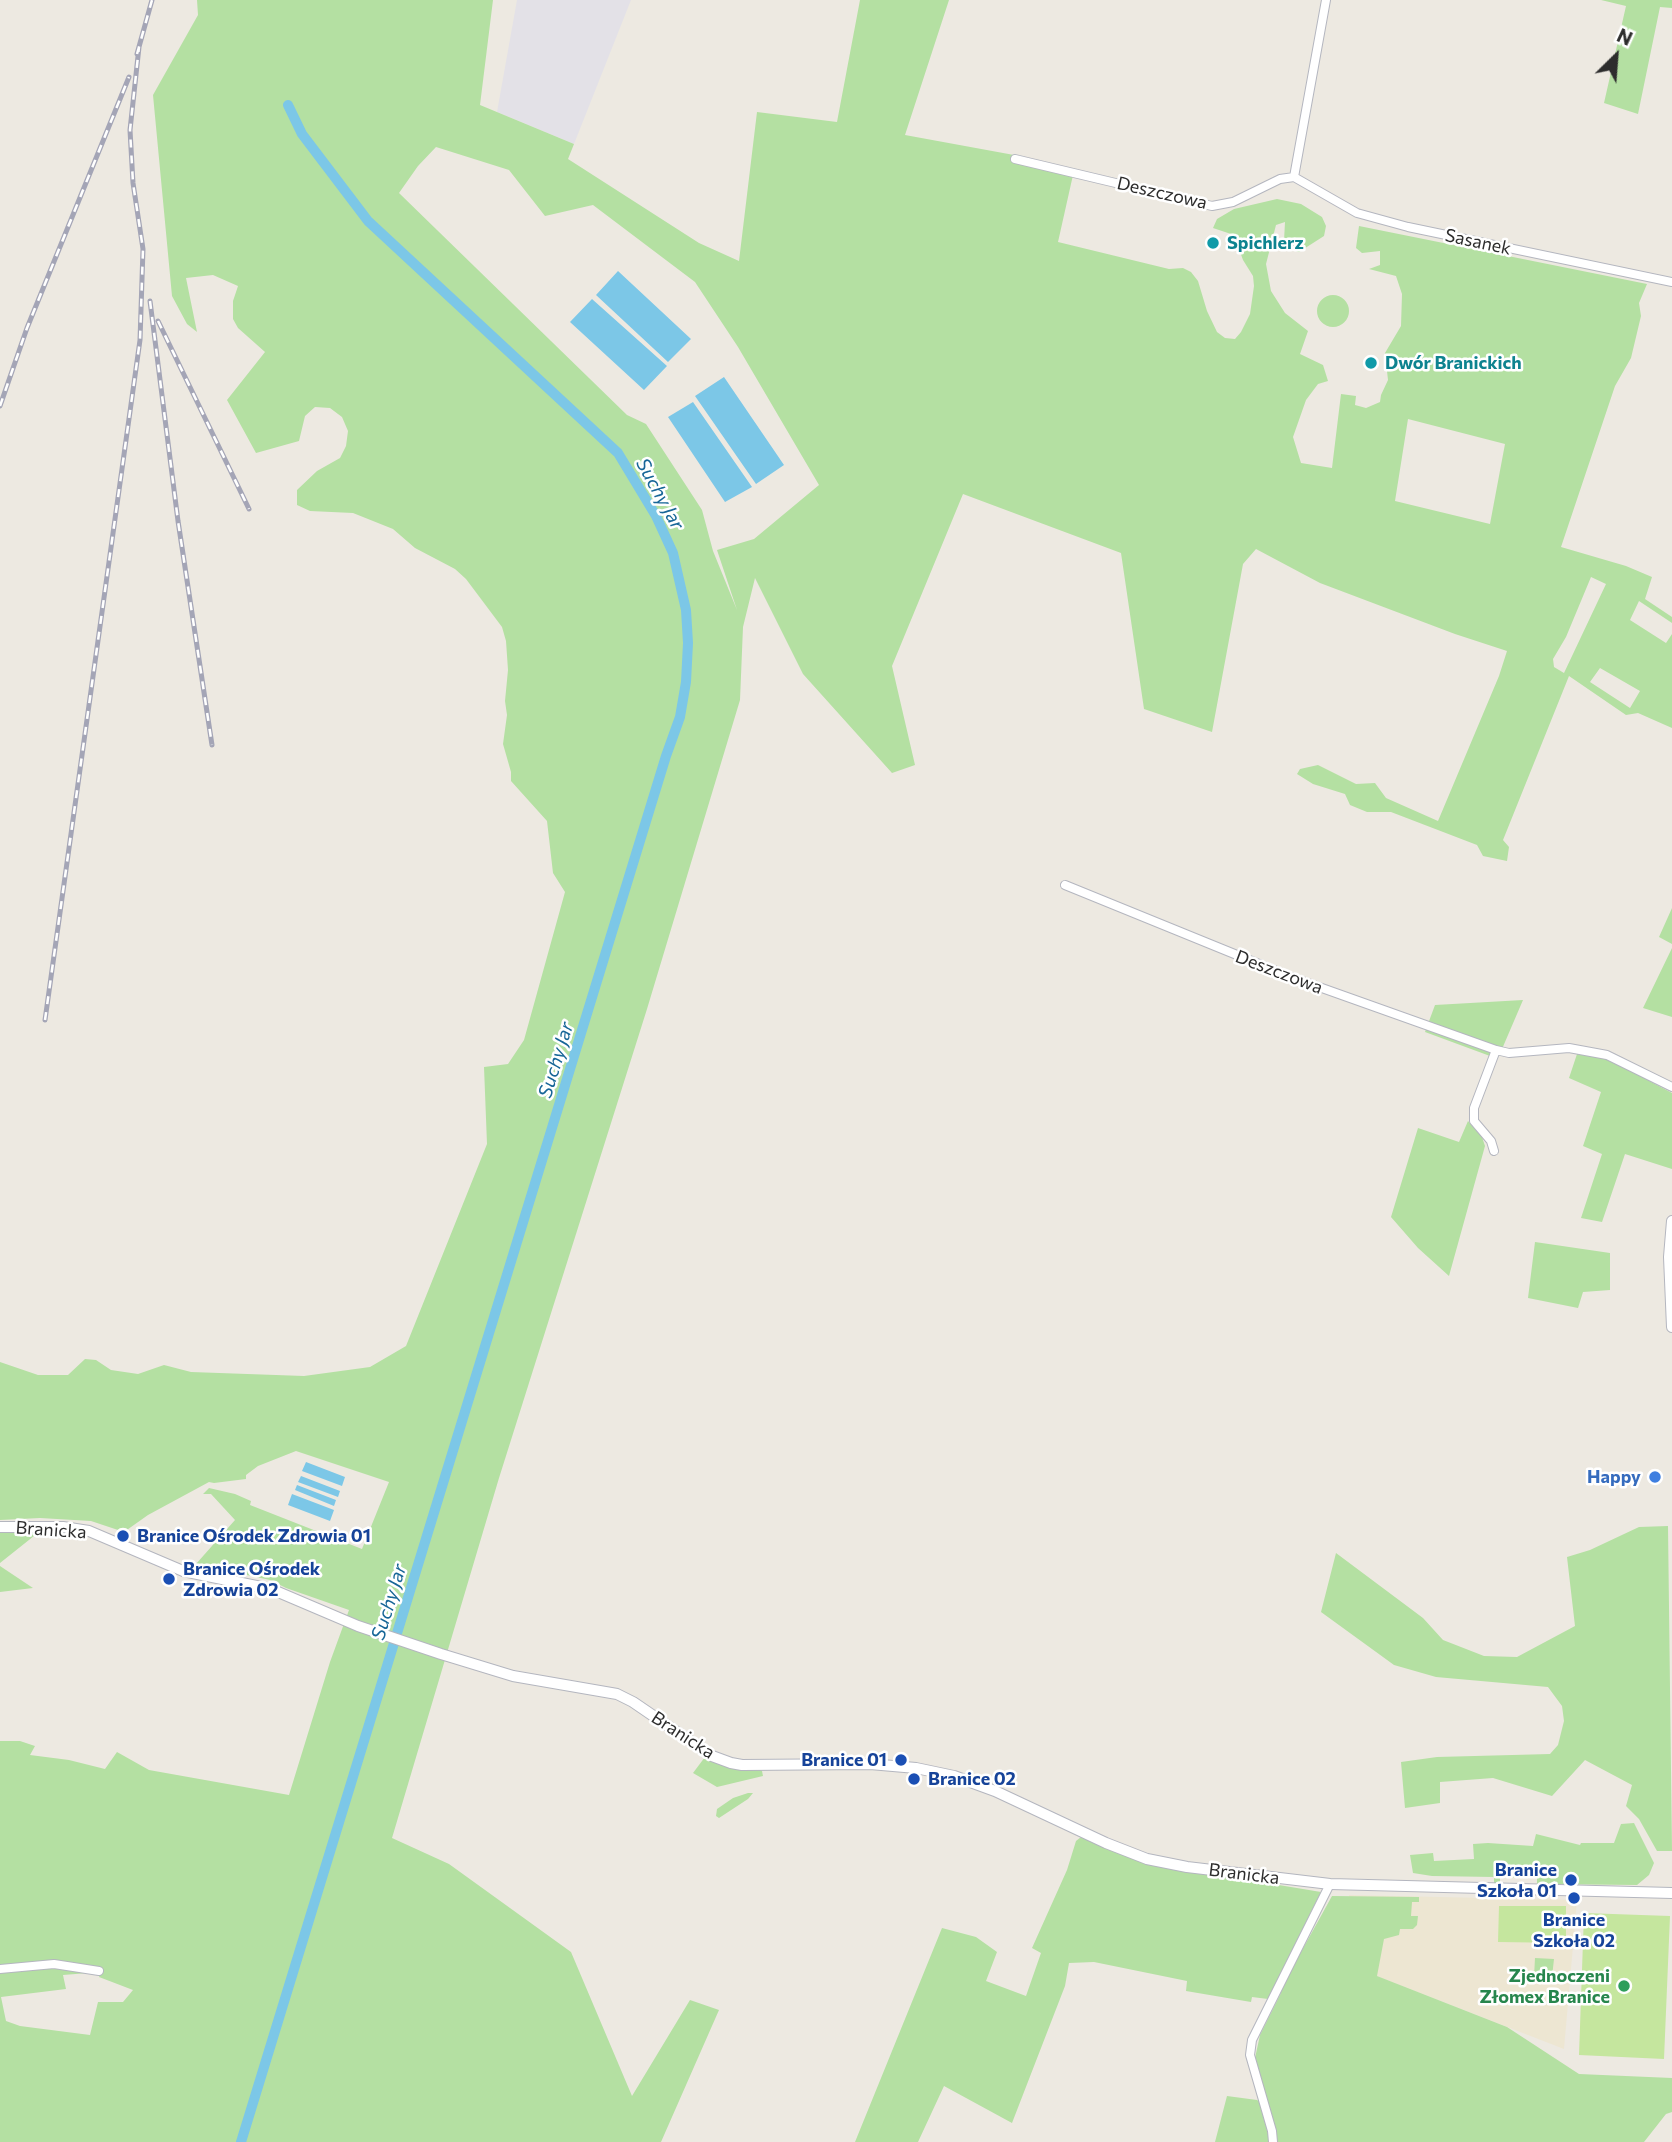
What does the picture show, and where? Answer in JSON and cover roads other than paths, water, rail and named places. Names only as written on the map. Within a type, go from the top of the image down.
[{"type":"street","points":[[1294,177],[1326,0]]},
{"type":"street","name":"Deszczowa","points":[[1015,159],[1212,206],[1233,202],[1280,179],[1294,177]]},
{"type":"street","name":"Sasanek","points":[[1294,177],[1357,213],[1408,227],[1672,282]]},
{"type":"street","name":"Deszczowa","points":[[1065,885],[1291,977],[1496,1050],[1509,1053],[1569,1048],[1607,1055],[1672,1087]]},
{"type":"street","points":[[1494,1152],[1492,1141],[1474,1121],[1474,1108],[1496,1050]]},
{"type":"street","points":[[1672,1221],[1669,1257],[1672,1327]]},
{"type":"street","name":"Branicka","points":[[0,1527],[63,1527],[89,1531],[183,1571],[271,1589],[358,1626],[432,1650],[513,1675],[617,1694],[712,1756],[731,1763],[870,1764],[943,1773],[995,1791],[1106,1843],[1147,1858],[1187,1867],[1330,1884],[1672,1893]]},
{"type":"street","points":[[1273,2142],[1250,2055],[1252,2040],[1330,1884]]},
{"type":"street","points":[[0,1969],[54,1964],[99,1971]]},
{"type":"water","points":[[618,271],[691,339],[668,362],[596,295]]},
{"type":"water","points":[[592,299],[667,366],[644,390],[570,322]]},
{"type":"water","points":[[724,377],[784,465],[756,484],[695,396]]},
{"type":"water","points":[[693,402],[752,487],[725,502],[668,417]]},
{"type":"water","points":[[306,1462],[345,1477],[342,1486],[302,1471]]},
{"type":"water","points":[[301,1476],[340,1491],[338,1497],[298,1482]]},
{"type":"water","points":[[297,1485],[336,1500],[334,1506],[295,1490]]},
{"type":"water","points":[[292,1494],[334,1510],[330,1521],[288,1505]]},
{"type":"waterway","name":"Suchy Jar","points":[[241,2142],[680,717],[686,682],[688,643],[686,610],[673,553],[656,516],[618,453],[368,221],[302,134],[288,105]]},
{"type":"railway","points":[[137,54],[152,0]]},
{"type":"railway","points":[[45,1020],[140,340],[143,249],[133,183],[130,130],[139,47]]},
{"type":"railway","points":[[0,406],[27,328],[129,77]]},
{"type":"railway","points":[[150,301],[178,521],[212,745]]},
{"type":"railway","points":[[158,321],[249,509]]},
{"type":"place","name":"Spichlerz","points":[[1213,243]]},
{"type":"place","name":"Dwór Branickich","points":[[1371,363]]},
{"type":"place","name":"Happy","points":[[1655,1477]]},
{"type":"place","name":"Branice Ośrodek Zdrowia 01","points":[[123,1536]]},
{"type":"place","name":"Branice Ośrodek Zdrowia 02","points":[[169,1579]]},
{"type":"place","name":"Branice 01","points":[[901,1760]]},
{"type":"place","name":"Branice 02","points":[[914,1779]]},
{"type":"place","name":"Branice Szkoła 01","points":[[1571,1880]]},
{"type":"place","name":"Branice Szkoła 02","points":[[1574,1898]]},
{"type":"place","name":"Zjednoczeni Złomex Branice","points":[[1624,1986]]}]
